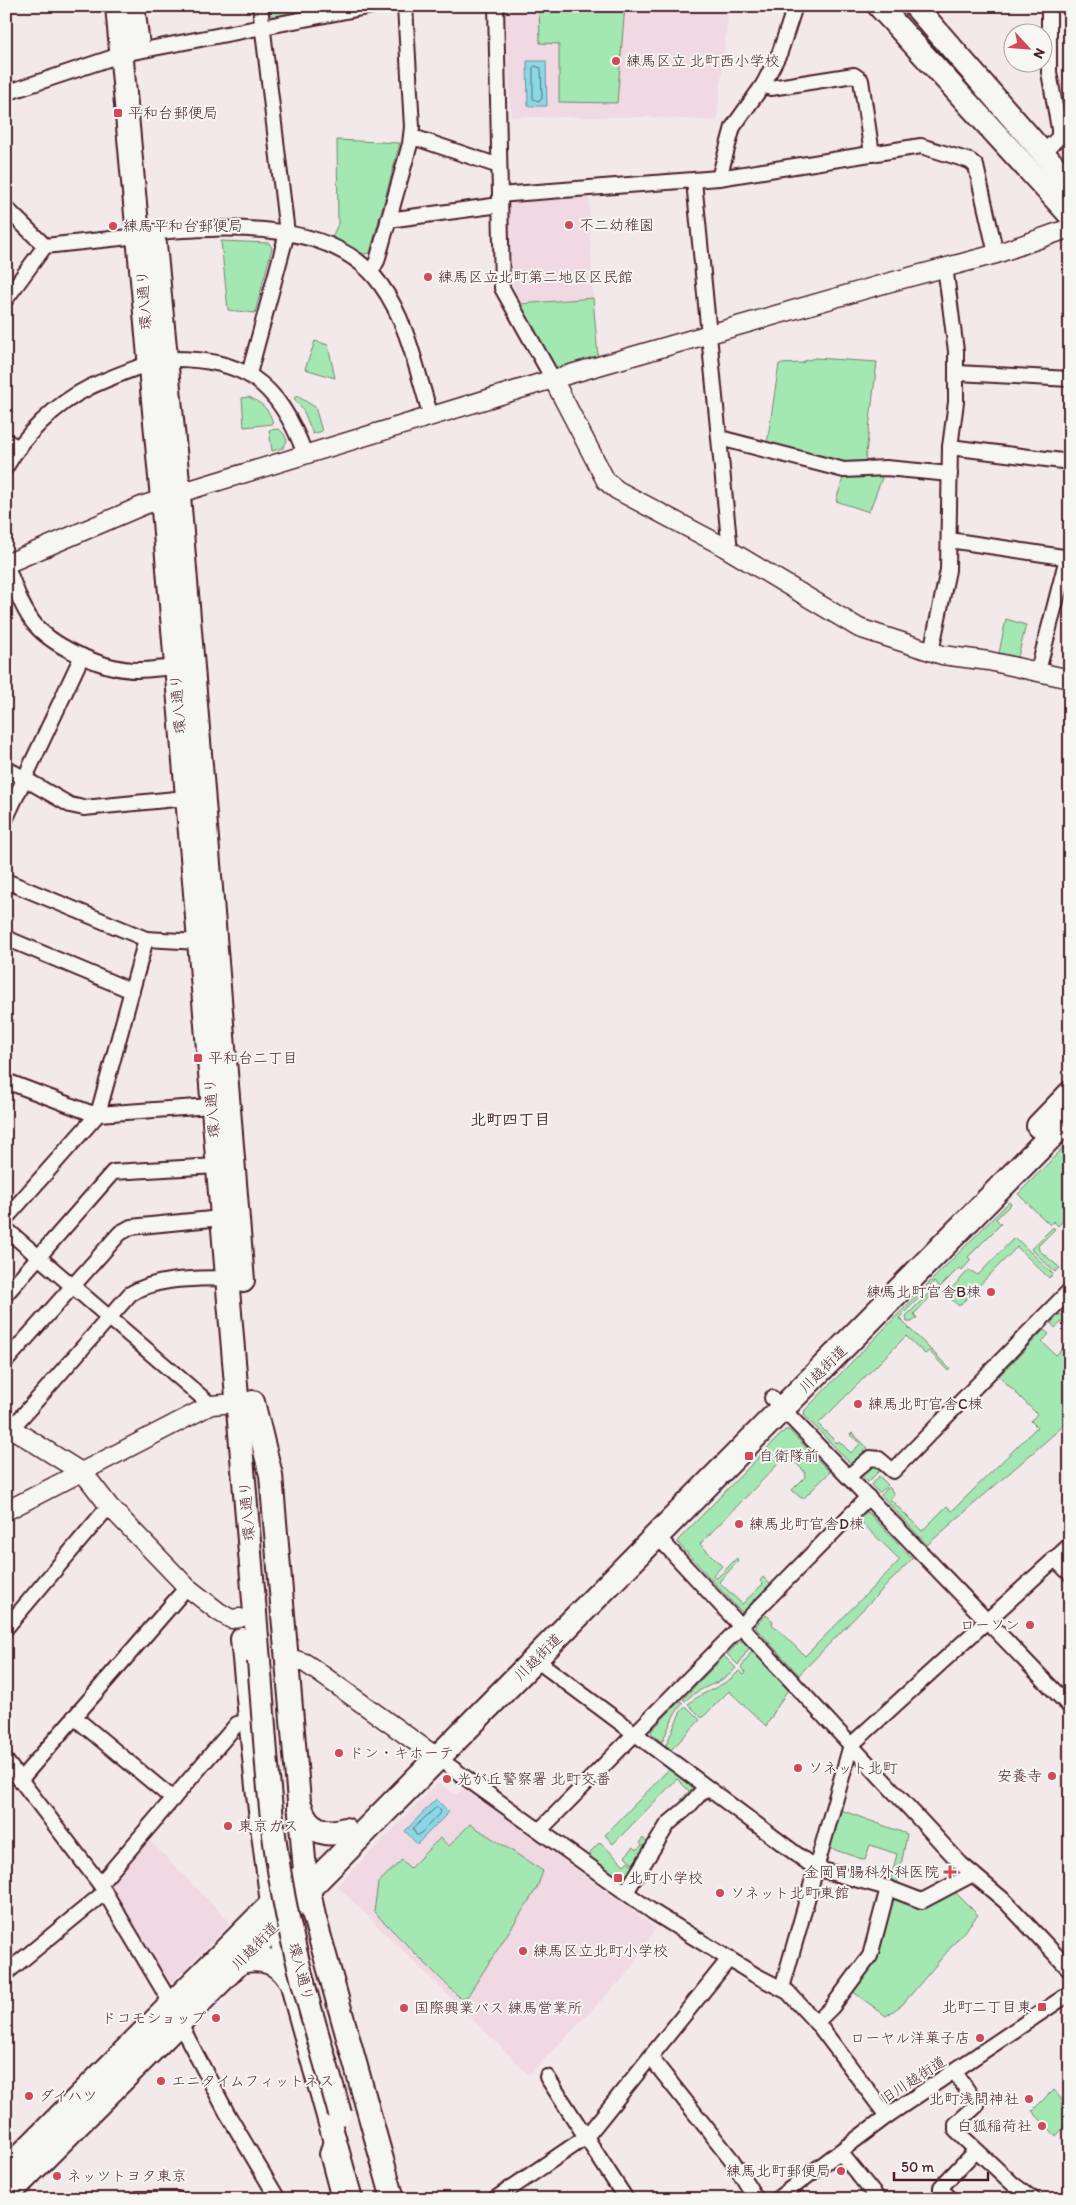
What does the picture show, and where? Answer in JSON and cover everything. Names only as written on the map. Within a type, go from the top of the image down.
[{"type":"highway","name":"川越街道","points":[[307,1879],[346,1830],[535,1660],[658,1537],[778,1403],[1070,1094]]},
{"type":"highway","name":"川越街道","points":[[6,2196],[176,2014],[307,1879],[778,1403],[1070,1117]]},
{"type":"highway","points":[[300,1807],[306,1822],[318,1830],[331,1833],[346,1830]]},
{"type":"highway","name":"川越街道","points":[[6,2171],[176,2014],[240,1961],[274,1914]]},
{"type":"highway","points":[[240,1961],[254,1958],[275,1963],[284,1970],[290,1979]]},
{"type":"main road","name":"環八通り","points":[[117,6],[131,52]]},
{"type":"main road","name":"環八通り","points":[[133,6],[131,52],[146,234],[246,1402],[273,1660],[287,1817],[294,1877],[310,1954],[349,2118],[364,2199]]},
{"type":"main road","points":[[879,6],[1070,215]]},
{"type":"main road","points":[[915,6],[1070,184]]},
{"type":"main road","name":"環八通り","points":[[170,497],[175,667],[211,1106],[227,1278],[246,1402]]},
{"type":"main road","points":[[246,1402],[229,1433],[240,1618],[257,1787],[274,1914],[297,2005],[349,2118],[393,2199]]},
{"type":"main road","points":[[273,1660],[296,1776],[307,1879],[314,1916],[336,1994],[349,2118],[351,2199]]},
{"type":"main road","points":[[257,1787],[266,1798],[274,1802],[280,1801],[289,1796],[294,1787],[296,1776]]},
{"type":"main road","points":[[297,2005],[336,1994]]},
{"type":"main road","name":"環八通り","points":[[349,2118],[379,2199]]},
{"type":"street","points":[[248,374],[288,233],[260,6]]},
{"type":"street","points":[[6,93],[131,52],[372,6]]},
{"type":"street","points":[[371,272],[377,261],[411,139],[406,6]]},
{"type":"street","points":[[496,6],[502,288],[553,379],[592,455],[611,486],[730,551],[851,624],[942,655],[989,661],[1070,679]]},
{"type":"street","points":[[720,178],[733,127],[762,85],[780,52],[795,6]]},
{"type":"street","points":[[1043,153],[1059,137],[1064,128],[1049,72],[1049,6]]},
{"type":"street","points":[[762,85],[771,88],[854,75],[858,76],[861,80],[872,154]]},
{"type":"street","points":[[411,139],[419,139],[499,166]]},
{"type":"street","points":[[388,220],[500,200],[720,178],[921,146],[970,161],[976,166],[996,254]]},
{"type":"street","points":[[694,181],[730,551]]},
{"type":"street","points":[[6,208],[45,246]]},
{"type":"street","points":[[6,299],[45,246],[146,234],[222,228],[288,233],[311,238],[337,248],[359,261],[381,284],[397,314],[430,416]]},
{"type":"street","points":[[175,667],[137,670],[117,668],[82,656],[53,640],[36,626],[21,600],[6,564],[170,497],[305,454],[553,379],[945,266],[996,254],[1070,228]]},
{"type":"street","points":[[931,652],[948,570],[950,448],[956,402],[956,351],[945,266]]},
{"type":"street","points":[[6,467],[19,448],[43,422],[79,393],[157,361],[212,361],[230,365],[248,374],[276,396],[286,409],[305,454]]},
{"type":"street","points":[[957,373],[1070,379]]},
{"type":"street","points":[[720,438],[844,470],[886,468],[950,474]]},
{"type":"street","points":[[6,441],[19,448]]},
{"type":"street","points":[[950,448],[1070,462]]},
{"type":"street","points":[[949,540],[1068,558],[1038,671]]},
{"type":"street","points":[[6,818],[82,656]]},
{"type":"street","points":[[6,768],[70,805],[84,808],[186,798]]},
{"type":"street","points":[[6,881],[146,939],[198,942]]},
{"type":"street","points":[[6,938],[132,990]]},
{"type":"street","points":[[6,1218],[98,1114],[146,939]]},
{"type":"street","points":[[6,1081],[98,1114],[211,1106]]},
{"type":"street","points":[[6,1294],[113,1172],[217,1166]]},
{"type":"street","points":[[6,1361],[120,1234],[131,1226],[221,1218]]},
{"type":"street","points":[[6,1229],[211,1405]]},
{"type":"street","points":[[227,1278],[147,1285],[130,1294],[9,1427],[81,1472],[109,1506],[188,1587],[219,1612],[231,1619],[240,1618]]},
{"type":"street","points":[[849,1476],[870,1458],[879,1459],[893,1471],[1070,1290]]},
{"type":"street","points":[[6,1511],[211,1405],[246,1402]]},
{"type":"street","points":[[778,1403],[1070,1707]]},
{"type":"street","points":[[540,1830],[868,1497]]},
{"type":"street","points":[[6,1628],[109,1506]]},
{"type":"street","points":[[658,1537],[961,1864],[1006,1902],[1070,1970]]},
{"type":"street","points":[[782,1988],[814,1868],[851,1745],[1070,1545]]},
{"type":"street","points":[[1054,1558],[1070,1574]]},
{"type":"street","points":[[13,1776],[74,1717],[188,1587]]},
{"type":"street","points":[[273,1660],[305,1663],[626,1892],[729,1959],[782,1988],[816,2022],[887,2116]]},
{"type":"street","points":[[535,1660],[814,1868],[888,1888],[922,1901],[973,1874]]},
{"type":"street","points":[[74,1717],[173,1798]]},
{"type":"street","points":[[6,1973],[103,1888],[173,1798],[237,1724],[250,1720]]},
{"type":"street","points":[[6,1761],[13,1776],[103,1888],[176,2014],[227,2113],[278,2199]]},
{"type":"street","points":[[626,1892],[668,1824],[688,1807],[705,1788]]},
{"type":"street","points":[[816,2022],[838,1999],[870,1956],[888,1888]]},
{"type":"street","points":[[495,2199],[586,2137],[729,1959]]},
{"type":"street","name":"旧川越街道","points":[[777,2199],[887,2116],[1070,1993]]},
{"type":"street","points":[[650,2058],[732,2160],[756,2199]]},
{"type":"street","points":[[955,2072],[977,2105],[956,2124],[956,2129],[975,2151],[1014,2186],[1033,2199]]},
{"type":"street","points":[[547,2078],[626,2199]]},
{"type":"street","points":[[339,2199],[327,2154],[349,2118],[404,2199]]},
{"type":"street","points":[[951,2199],[941,2188],[975,2151]]},
{"type":"street","points":[[840,2152],[878,2199]]},
{"type":"street","points":[[137,2199],[178,2199]]},
{"type":"shaded area","name":"練馬区立 北町西小学校","points":[[505,6],[729,6],[717,121],[644,117],[511,117]]},
{"type":"shaded area","points":[[589,194],[593,298],[520,304],[513,286],[507,205],[512,200]]},
{"type":"shaded area","name":"練馬区立北町小学校","points":[[438,1783],[456,1795],[464,1787],[656,1928],[627,1974],[529,2075],[337,1886]]},
{"type":"shaded area","points":[[147,1838],[231,1923],[172,1982],[166,1981],[111,1886],[113,1880]]},
{"type":"green space","points":[[267,6],[337,7],[275,17],[268,13]]},
{"type":"green space","points":[[539,6],[625,6],[617,103],[559,102],[559,44],[540,43]]},
{"type":"green space","points":[[337,140],[400,143],[370,253],[364,254],[332,237],[338,224]]},
{"type":"green space","points":[[221,241],[269,243],[272,248],[255,313],[228,310]]},
{"type":"green space","points":[[593,298],[598,357],[556,368],[520,304]]},
{"type":"green space","points":[[315,341],[328,345],[335,378],[305,369]]},
{"type":"green space","points":[[815,358],[877,362],[865,462],[843,464],[767,444],[779,364],[803,363]]},
{"type":"green space","points":[[297,396],[315,407],[322,431],[313,434],[304,412],[294,398]]},
{"type":"green space","points":[[249,397],[265,408],[273,424],[244,427],[242,398]]},
{"type":"green space","points":[[279,429],[287,441],[283,448],[272,451],[269,430]]},
{"type":"green space","points":[[883,475],[869,512],[836,501],[843,478]]},
{"type":"green space","points":[[1006,619],[1026,625],[1018,657],[999,653]]},
{"type":"green space","points":[[1070,1141],[1070,1213],[1058,1226],[1053,1221],[1050,1225],[1018,1194]]},
{"type":"green space","points":[[1009,1202],[1011,1204],[996,1219],[1001,1224],[968,1257],[971,1260],[962,1270],[959,1268],[940,1287],[934,1282],[928,1288],[926,1286]]},
{"type":"green space","points":[[1053,1227],[1055,1229],[1038,1246],[1039,1250],[1060,1268],[1055,1272],[1031,1249]]},
{"type":"green space","points":[[1013,1239],[1018,1240],[1053,1274],[1049,1278],[1017,1247],[959,1306],[948,1296],[948,1292],[969,1270],[978,1275]]},
{"type":"green space","points":[[933,1289],[936,1291],[914,1314],[917,1318],[912,1322],[907,1322],[906,1316]]},
{"type":"green space","points":[[918,1294],[921,1296],[899,1318],[950,1369],[948,1371],[929,1351],[925,1354],[906,1336],[818,1424],[837,1443],[839,1441],[851,1453],[861,1443],[850,1435],[852,1433],[868,1448],[851,1464],[804,1415],[805,1410]]},
{"type":"green space","points":[[1060,1314],[1070,1323],[1070,1329],[1062,1322],[1055,1328],[1051,1323]]},
{"type":"green space","points":[[1044,1330],[1049,1334],[1042,1342],[1056,1355],[1070,1341],[1070,1420],[927,1545],[881,1495],[889,1487],[894,1494],[890,1499],[922,1531],[947,1506],[952,1511],[1037,1427],[1031,1421],[1037,1414],[999,1376]]},
{"type":"green space","points":[[785,1430],[789,1430],[830,1472],[804,1498],[801,1498],[792,1490],[805,1477],[804,1471],[787,1455],[700,1544],[722,1566],[713,1576],[716,1579],[737,1558],[738,1561],[719,1582],[742,1604],[763,1584],[760,1581],[763,1577],[770,1584],[743,1612],[739,1610],[678,1543],[678,1540]]},
{"type":"green space","points":[[875,1466],[880,1470],[868,1482],[860,1475],[868,1468]]},
{"type":"green space","points":[[879,1476],[888,1485],[879,1493],[871,1485]]},
{"type":"green space","points":[[866,1512],[912,1559],[799,1675],[756,1628],[756,1625],[766,1615],[773,1621],[772,1624],[805,1656],[900,1560],[859,1520]]},
{"type":"green space","points":[[740,1641],[743,1641],[749,1648],[738,1665],[727,1654]]},
{"type":"green space","points":[[752,1651],[788,1689],[766,1726],[729,1691],[702,1718],[688,1704],[727,1681],[739,1671],[744,1675],[746,1673],[741,1668]]},
{"type":"green space","points":[[724,1656],[736,1668],[724,1678],[697,1692],[685,1701],[683,1699]]},
{"type":"green space","points":[[680,1701],[683,1703],[674,1715],[662,1742],[651,1731]]},
{"type":"green space","points":[[686,1706],[700,1720],[671,1750],[666,1745],[680,1713]]},
{"type":"green space","points":[[671,1767],[695,1786],[696,1794],[684,1803],[681,1800],[689,1791],[677,1779],[613,1844],[605,1835]]},
{"type":"green space","points":[[838,1809],[907,1834],[897,1887],[889,1885],[897,1854],[870,1845],[865,1860],[829,1848],[828,1845]]},
{"type":"green space","points":[[470,1824],[543,1871],[537,1888],[467,1997],[460,1998],[374,1912],[378,1883],[402,1860],[410,1868],[440,1838],[449,1846]]},
{"type":"green space","points":[[643,1838],[648,1844],[636,1867],[625,1856],[634,1847],[637,1850],[642,1845],[640,1842]]},
{"type":"green space","points":[[600,1842],[624,1865],[628,1861],[635,1869],[630,1878],[623,1880],[591,1858],[590,1852]]},
{"type":"green space","points":[[954,1891],[978,1915],[903,2004],[886,2016],[852,1991],[891,1899],[895,1896]]},
{"type":"green space","points":[[1053,2090],[1070,2108],[1070,2121],[1056,2136],[1032,2111]]},
{"type":"water","points":[[527,61],[546,61],[547,106],[528,106]]},
{"type":"water","points":[[436,1799],[449,1812],[417,1844],[405,1831]]},
{"type":"place","name":"練馬区立 北町西小学校","points":[[616,61]]},
{"type":"place","name":"平和台郵便局","points":[[118,113]]},
{"type":"place","name":"不二幼稚園","points":[[569,225]]},
{"type":"place","name":"練馬平和台郵便局","points":[[113,226]]},
{"type":"place","name":"練馬区立北町第二地区区民館","points":[[428,277]]},
{"type":"place","name":"平和台二丁目","points":[[198,1058]]},
{"type":"place","name":"練馬北町官舎B棟","points":[[991,1292]]},
{"type":"place","name":"練馬北町官舎C棟","points":[[858,1404]]},
{"type":"place","name":"自衛隊前","points":[[749,1456]]},
{"type":"place","name":"練馬北町官舎D棟","points":[[739,1524]]},
{"type":"place","name":"ローソン","points":[[1030,1625]]},
{"type":"place","name":"ドン・キホーテ","points":[[339,1753]]},
{"type":"place","name":"ソネット北町","points":[[798,1768]]},
{"type":"place","name":"安養寺","points":[[1052,1776]]},
{"type":"place","name":"光が丘警察署 北町交番","points":[[447,1779]]},
{"type":"place","name":"東京ガス","points":[[228,1826]]},
{"type":"place","name":"金岡胃腸科外科医院","points":[[950,1872]]},
{"type":"place","name":"北町小学校","points":[[618,1878]]},
{"type":"place","name":"ソネット北町東館","points":[[720,1893]]},
{"type":"place","name":"練馬区立北町小学校","points":[[523,1951]]},
{"type":"place","name":"北町二丁目東","points":[[1042,2007]]},
{"type":"place","name":"国際興業バス 練馬営業所","points":[[404,2008]]},
{"type":"place","name":"ドコモショップ","points":[[216,2018]]},
{"type":"place","name":"ローヤル洋菓子店","points":[[980,2038]]},
{"type":"place","name":"エニタイムフィットネス","points":[[161,2081]]},
{"type":"place","name":"ダイハツ","points":[[29,2096]]},
{"type":"place","name":"北町浅間神社","points":[[1029,2099]]},
{"type":"place","name":"白狐稲荷社","points":[[1042,2126]]},
{"type":"place","name":"練馬北町郵便局","points":[[841,2171]]},
{"type":"place","name":"ネッツトヨタ東京","points":[[57,2176]]},
{"type":"district","name":"北町四丁目","points":[[510,1119]]}]
